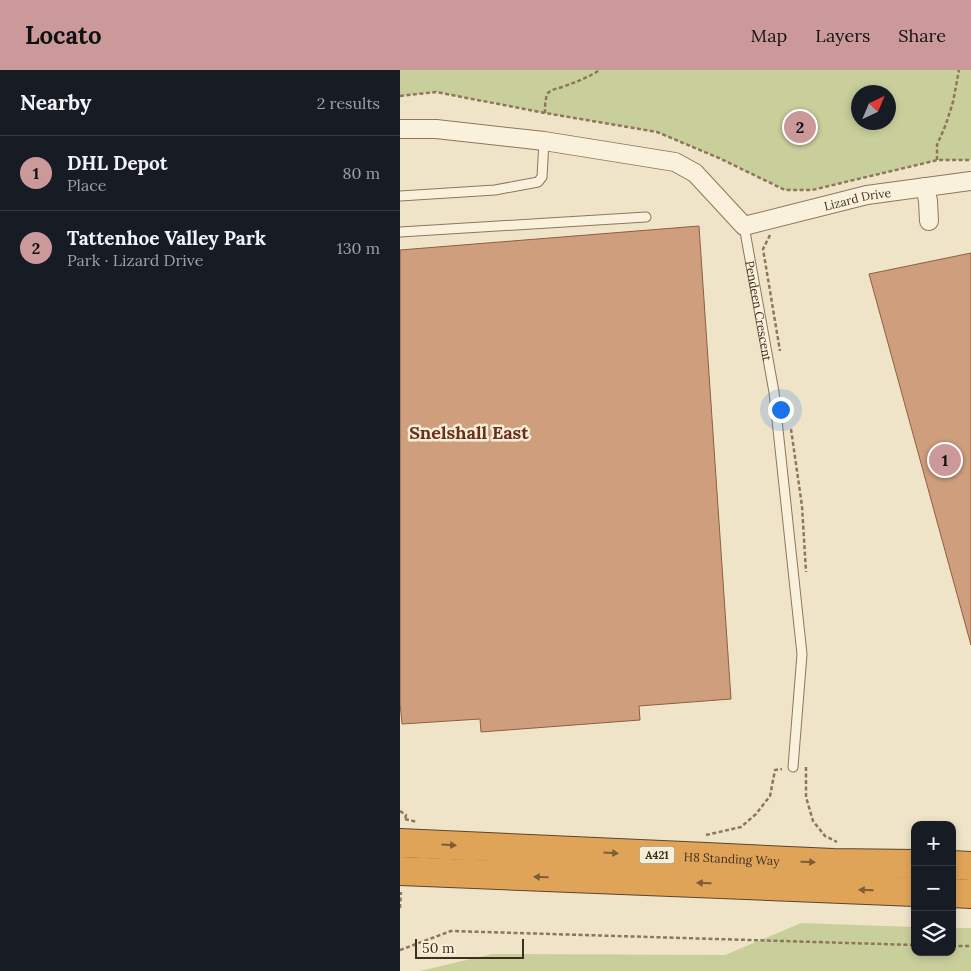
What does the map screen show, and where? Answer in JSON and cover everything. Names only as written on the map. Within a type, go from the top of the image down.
[{"type":"highway","name":"H8 Standing Way","points":[[403,831],[706,858],[911,864]]},
{"type":"highway","points":[[956,865],[971,866]]},
{"type":"highway","name":"A421","points":[[400,871],[911,892]]},
{"type":"highway","points":[[956,893],[971,894]]},
{"type":"street","points":[[400,129],[436,129],[544,141],[675,162],[695,173],[744,226]]},
{"type":"street","name":"Lizard Drive","points":[[744,226],[867,195],[971,181]]},
{"type":"street","points":[[925,187],[929,221]]},
{"type":"lane","points":[[400,196],[495,190],[538,182],[542,177],[544,141]]},
{"type":"lane","points":[[400,232],[646,217]]},
{"type":"lane","name":"Pendeen Crescent","points":[[744,226],[774,392],[802,654],[793,767]]},
{"type":"path","points":[[544,113],[547,97],[552,90],[573,84],[600,70]]},
{"type":"path","points":[[938,160],[937,144],[953,102],[959,70]]},
{"type":"path","points":[[400,96],[436,92],[657,132],[719,158],[785,190],[812,190],[938,160],[971,160]]},
{"type":"path","points":[[771,233],[763,249],[781,358]]},
{"type":"path","points":[[791,427],[802,506],[806,575]]},
{"type":"path","points":[[806,765],[806,797],[813,821],[825,836],[839,843]]},
{"type":"path","points":[[701,836],[741,827],[756,814],[770,796],[775,770],[793,767]]},
{"type":"path","points":[[403,831],[422,823]]},
{"type":"path","points":[[400,950],[451,931],[911,945]]},
{"type":"path","points":[[956,946],[971,946]]},
{"type":"green space","points":[[400,70],[971,70],[971,160],[938,160],[812,190],[785,190],[719,158],[657,132],[436,92],[400,96]]},
{"type":"green space","points":[[801,923],[911,927],[911,956],[956,956],[956,928],[971,928],[971,971],[420,971],[492,954],[725,955]]},
{"type":"building","points":[[699,226],[731,699],[639,706],[640,720],[481,732],[480,719],[402,724],[400,703],[400,250]]},
{"type":"building","points":[[971,253],[971,645],[869,274]]},
{"type":"place","name":"Tattenhoe Valley Park","points":[[800,127]]},
{"type":"place","name":"DHL Depot","points":[[945,460]]},
{"type":"district","name":"Snelshall East","points":[[469,432]]}]
